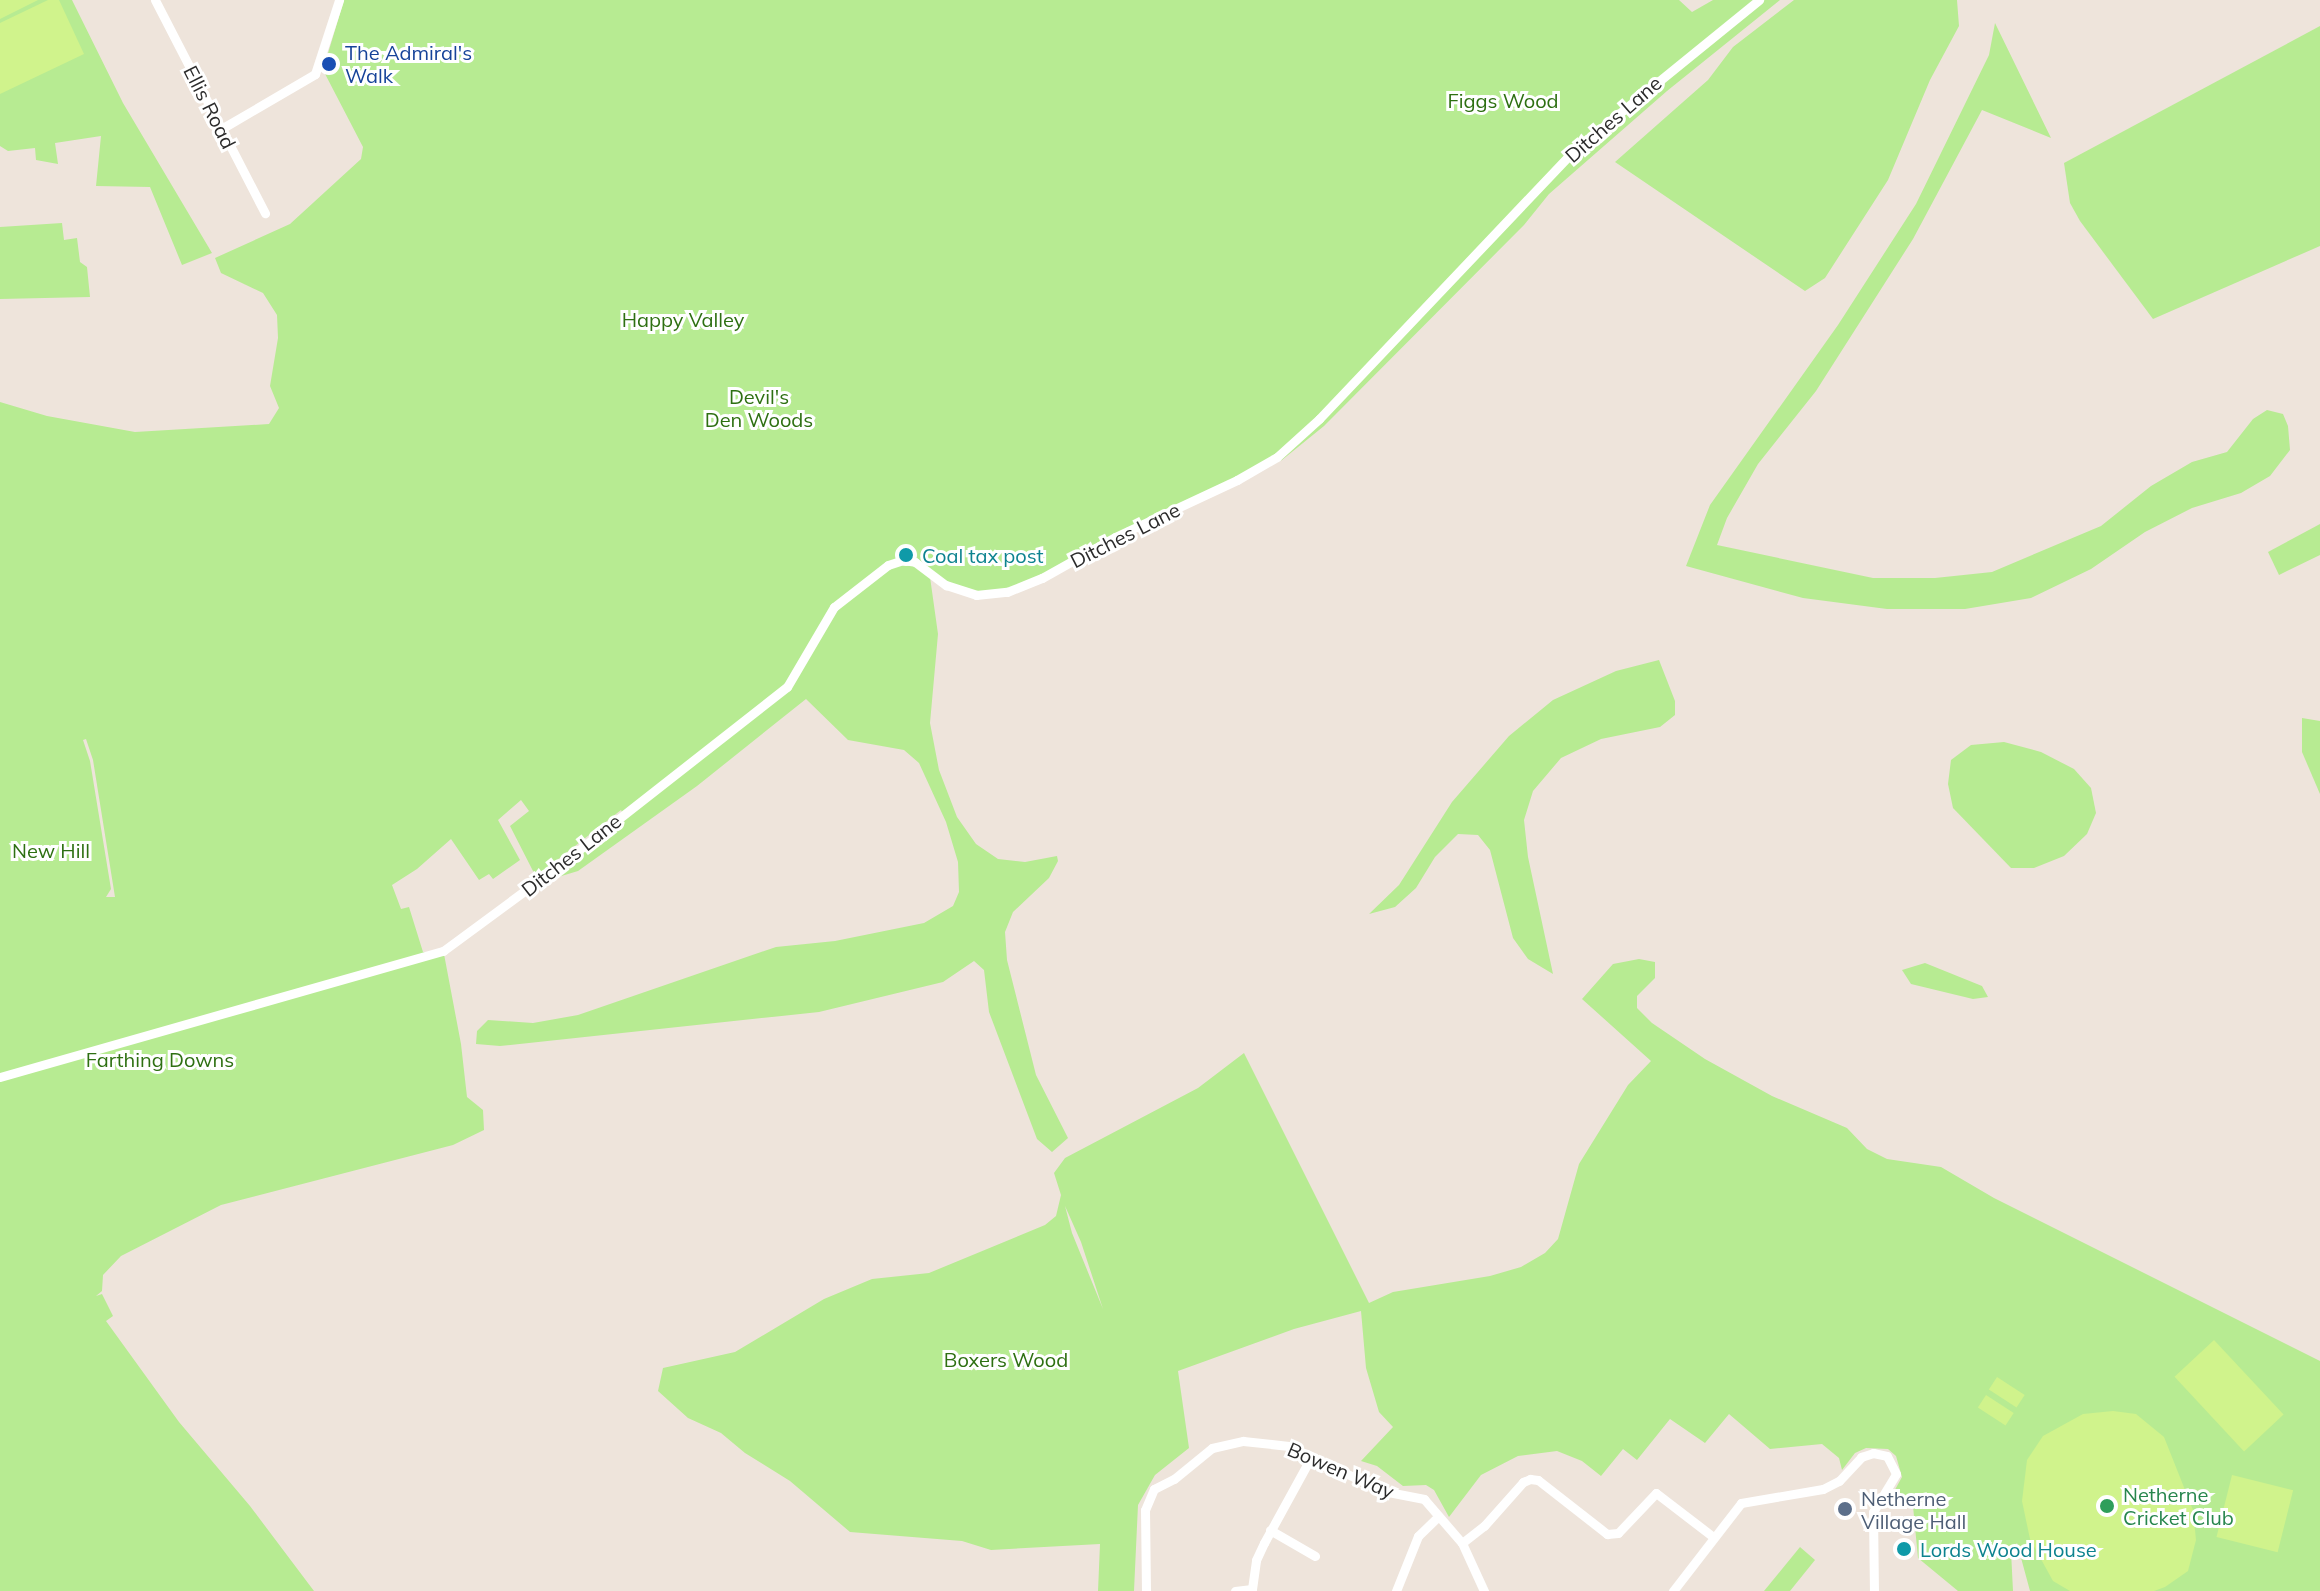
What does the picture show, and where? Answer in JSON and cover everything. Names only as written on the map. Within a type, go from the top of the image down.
[{"type":"street","name":"Ellis Road","points":[[155,0],[265,213]]},
{"type":"street","points":[[221,129],[315,74],[339,0]]},
{"type":"street","name":"Ditches Lane","points":[[0,1077],[443,951],[561,864],[787,687],[834,607],[888,565],[903,560],[915,562],[946,585],[976,595],[1007,592],[1042,578],[1115,537],[1277,457],[1329,409],[1573,151],[1759,0]]},
{"type":"street","name":"Bowen Way","points":[[1146,1591],[1145,1510],[1154,1489],[1174,1479],[1212,1448],[1243,1441],[1270,1442],[1311,1457],[1383,1491],[1424,1499],[1462,1543],[1484,1591]]},
{"type":"street","points":[[1673,1591],[1712,1536],[1741,1503],[1823,1489],[1839,1481],[1865,1455],[1878,1453],[1892,1461],[1896,1474],[1873,1512],[1874,1591]]},
{"type":"street","points":[[1235,1591],[1252,1589],[1256,1560],[1311,1457]]},
{"type":"street","points":[[1462,1543],[1484,1526],[1523,1482],[1530,1479],[1538,1480],[1611,1535],[1618,1533],[1656,1493],[1666,1497],[1712,1536]]},
{"type":"street","points":[[1396,1591],[1418,1536],[1438,1517]]},
{"type":"street","points":[[1270,1530],[1315,1556]]},
{"type":"green space","points":[[0,0],[72,0],[123,103],[212,253],[182,265],[150,187],[96,186],[101,136],[55,143],[58,164],[36,160],[35,148],[8,151],[0,146]]},
{"type":"green space","points":[[0,0],[38,0],[0,19]]},
{"type":"green space","points":[[48,0],[59,0],[84,54],[0,94],[0,23]]},
{"type":"green space","name":"Happy Valley","points":[[344,0],[1679,0],[1692,12],[1713,0],[1780,0],[1667,91],[1549,194],[1524,225],[1324,426],[1282,460],[1007,592],[976,595],[930,577],[938,634],[930,723],[939,770],[957,817],[976,844],[998,859],[1025,862],[1057,856],[1058,861],[1049,878],[1013,912],[1005,932],[1007,960],[1036,1075],[1068,1138],[1052,1152],[1037,1139],[989,1012],[984,970],[974,961],[943,982],[819,1012],[500,1046],[476,1044],[477,1031],[488,1020],[533,1023],[578,1015],[776,947],[835,941],[924,923],[953,906],[959,892],[958,862],[946,822],[919,763],[904,750],[848,740],[806,699],[697,786],[578,871],[545,881],[623,814],[621,810],[538,875],[510,826],[529,811],[521,800],[498,820],[520,860],[493,879],[489,874],[479,880],[451,839],[417,869],[392,885],[401,909],[409,907],[423,952],[444,954],[461,1044],[467,1097],[483,1110],[484,1130],[453,1145],[221,1205],[121,1256],[103,1275],[102,1291],[96,1296],[102,1294],[113,1316],[106,1321],[179,1422],[250,1506],[314,1591],[0,1591],[0,402],[47,416],[135,432],[269,424],[279,408],[270,386],[278,338],[277,315],[263,293],[221,273],[215,258],[290,224],[361,159],[363,147],[323,70]],"holes":[[[86,739],[93,760],[115,897],[106,897],[111,889],[90,761],[83,740]]]},
{"type":"green space","points":[[1794,0],[1957,0],[1959,26],[1930,80],[1888,180],[1825,278],[1805,291],[1615,162],[1708,80],[1733,47]]},
{"type":"green space","points":[[1995,23],[2051,138],[1982,110],[1913,239],[1816,391],[1758,464],[1727,518],[1717,545],[1873,578],[1935,578],[1992,572],[2101,526],[2151,486],[2192,462],[2227,452],[2253,419],[2267,410],[2283,414],[2288,426],[2290,450],[2270,476],[2241,493],[2192,508],[2145,532],[2091,569],[2031,598],[1965,609],[1887,609],[1803,598],[1686,566],[1710,505],[1838,325],[1916,204],[1989,55]]},
{"type":"green space","points":[[2320,26],[2320,246],[2153,319],[2080,221],[2070,203],[2064,163]]},
{"type":"green space","points":[[62,223],[64,240],[77,238],[80,262],[87,267],[90,297],[0,299],[0,227]]},
{"type":"green space","points":[[2320,524],[2320,555],[2279,575],[2268,552]]},
{"type":"green space","points":[[1659,660],[1675,701],[1675,715],[1660,727],[1601,739],[1561,758],[1533,791],[1524,820],[1528,857],[1553,974],[1528,959],[1513,938],[1490,850],[1478,835],[1458,834],[1435,857],[1416,888],[1395,907],[1369,914],[1399,885],[1452,802],[1509,736],[1553,700],[1616,671]]},
{"type":"green space","points":[[2302,718],[2320,721],[2320,794],[2302,752]]},
{"type":"green space","points":[[2004,742],[2041,752],[2074,769],[2091,788],[2096,813],[2087,834],[2064,856],[2034,868],[2011,868],[1953,808],[1948,784],[1951,760],[1971,745]]},
{"type":"green space","name":"Boxers Wood","points":[[1639,959],[1655,962],[1655,978],[1637,996],[1637,1008],[1652,1023],[1705,1059],[1772,1096],[1847,1128],[1867,1149],[1887,1159],[1941,1167],[1994,1198],[2320,1361],[2320,1591],[2030,1591],[2017,1543],[2011,1551],[2013,1591],[1958,1591],[1918,1558],[1913,1506],[1909,1503],[1886,1506],[1902,1477],[1896,1456],[1888,1449],[1866,1448],[1855,1453],[1842,1470],[1839,1458],[1822,1444],[1770,1449],[1729,1414],[1705,1443],[1670,1419],[1637,1460],[1623,1449],[1601,1476],[1582,1461],[1557,1451],[1518,1456],[1481,1475],[1449,1517],[1434,1490],[1426,1485],[1403,1486],[1377,1466],[1361,1461],[1393,1427],[1379,1412],[1366,1368],[1361,1311],[1294,1329],[1178,1371],[1189,1448],[1155,1475],[1138,1505],[1134,1591],[1098,1591],[1100,1544],[991,1550],[962,1541],[850,1532],[790,1481],[745,1453],[721,1433],[688,1418],[658,1391],[663,1368],[735,1352],[824,1299],[872,1279],[929,1273],[1045,1225],[1056,1216],[1061,1195],[1054,1173],[1065,1158],[1198,1088],[1244,1053],[1369,1303],[1393,1292],[1490,1276],[1521,1267],[1545,1253],[1558,1239],[1579,1164],[1628,1085],[1651,1061],[1582,999],[1613,964]],"holes":[[[1065,1206],[1081,1242],[1103,1309],[1072,1233]]]},
{"type":"green space","points":[[1925,963],[1982,986],[1988,997],[1973,999],[1911,984],[1902,970]]},
{"type":"green space","points":[[2214,1340],[2284,1415],[2244,1451],[2175,1377]]},
{"type":"green space","points":[[1997,1377],[2025,1395],[2017,1408],[1989,1390]]},
{"type":"green space","points":[[1986,1395],[2014,1413],[2006,1426],[1978,1408]]},
{"type":"green space","name":"Netherne Cricket Club","points":[[2113,1411],[2136,1414],[2164,1437],[2193,1510],[2196,1540],[2188,1571],[2165,1587],[2154,1591],[2070,1591],[2053,1581],[2030,1539],[2022,1501],[2027,1460],[2043,1436],[2083,1414]]},
{"type":"green space","points":[[2232,1475],[2293,1490],[2278,1552],[2217,1537]]},
{"type":"green space","points":[[1800,1547],[1815,1560],[1790,1591],[1764,1591]]},
{"type":"place","name":"The Admiral's Walk","points":[[329,64]]},
{"type":"place","name":"Coal tax post","points":[[906,555]]},
{"type":"place","name":"Netherne Cricket Club","points":[[2107,1506]]},
{"type":"place","name":"Netherne Village Hall","points":[[1845,1509]]},
{"type":"place","name":"Lords Wood House","points":[[1904,1549]]},
{"type":"park label","name":"Figgs Wood","points":[[1503,100]]},
{"type":"park label","name":"Devil's Den Woods","points":[[759,408]]},
{"type":"park label","name":"New Hill","points":[[51,850]]},
{"type":"park label","name":"Farthing Downs","points":[[160,1059]]}]
